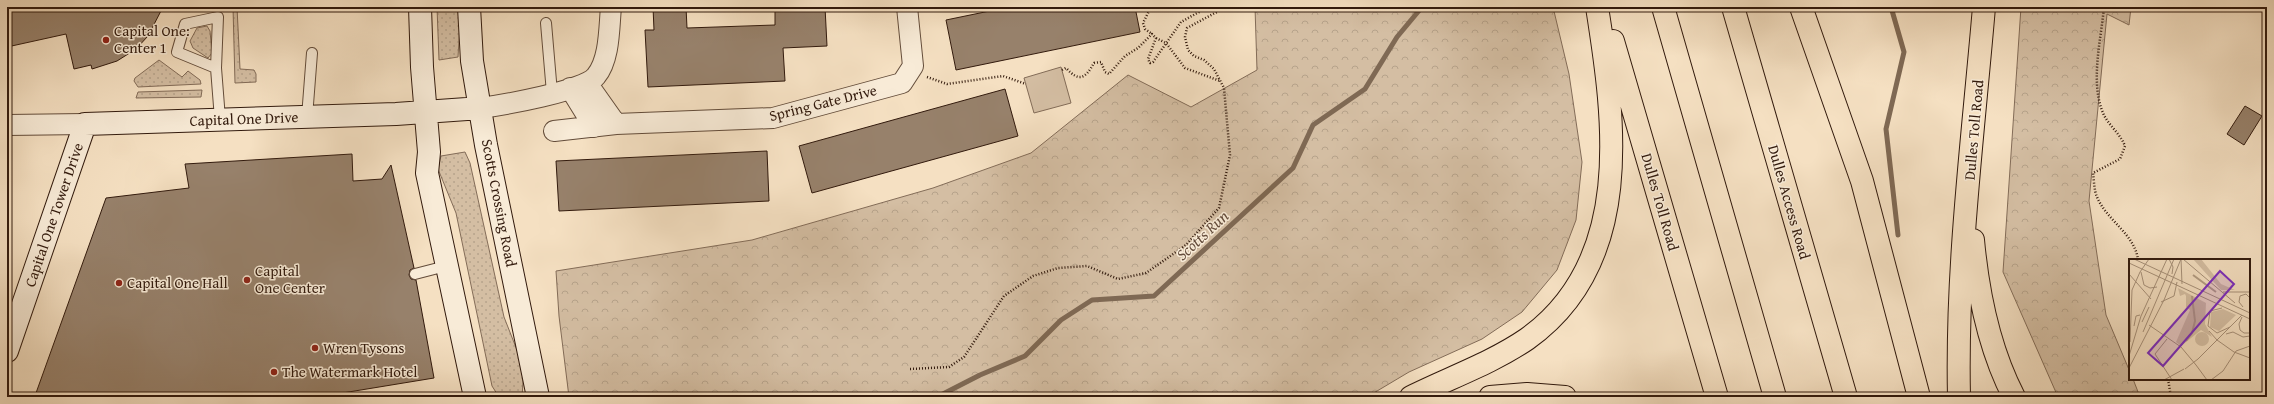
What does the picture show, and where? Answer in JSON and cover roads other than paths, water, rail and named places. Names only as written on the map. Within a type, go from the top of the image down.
[{"type":"highway","points":[[1411,397],[1489,360],[1527,338],[1550,320],[1565,303],[1585,273],[1598,243],[1605,216],[1610,180],[1610,108],[1597,7]]},
{"type":"highway","name":"Dulles Toll Road","points":[[1604,7],[1717,397]]},
{"type":"highway","points":[[1663,7],[1775,397]]},
{"type":"highway","name":"Dulles Access Road","points":[[1733,7],[1846,397]]},
{"type":"highway","points":[[1801,7],[1862,181],[1919,397]]},
{"type":"highway","name":"Dulles Toll Road","points":[[1959,397],[1958,324],[1984,7]]},
{"type":"highway","points":[[1972,159],[1972,228],[1982,298],[1996,358],[2014,397]]},
{"type":"highway","points":[[1490,397],[1527,394],[1565,397]]},
{"type":"main road","points":[[420,7],[422,67],[427,112],[429,152],[427,173],[475,397]]},
{"type":"main road","name":"Scotts Crossing Road","points":[[469,7],[472,61],[486,145],[538,397]]},
{"type":"main road","name":"Capital One Drive","points":[[85,124],[307,117],[427,112],[481,108]]},
{"type":"main road","name":"Capital One Tower Drive","points":[[7,351],[85,124]]},
{"type":"street","points":[[481,108],[508,104],[570,88],[596,77],[601,68],[611,7]]},
{"type":"street","name":"Spring Gate Drive","points":[[554,131],[616,124],[773,118],[902,83],[913,66],[908,7]]},
{"type":"street","points":[[570,88],[616,124]]},
{"type":"street","points":[[570,88],[594,127]]},
{"type":"street","name":"Capital One Drive","points":[[7,124],[85,124]]},
{"type":"lane","points":[[216,68],[177,52],[185,24],[218,18],[216,68],[220,119]]},
{"type":"lane","points":[[546,23],[570,88]]},
{"type":"lane","points":[[307,117],[312,53]]},
{"type":"lane","points":[[415,274],[446,266]]},
{"type":"waterway","name":"Scotts Run","points":[[937,397],[980,375],[1025,356],[1061,320],[1092,300],[1154,296],[1293,168],[1313,125],[1365,89],[1397,37],[1422,7]]},
{"type":"waterway","points":[[1891,7],[1904,52],[1886,129],[1898,235]]},
{"type":"place","name":"Capital One: Center 1","points":[[106,40]]},
{"type":"place","name":"Capital One Center","points":[[247,280]]},
{"type":"place","name":"Capital One Hall","points":[[119,283]]},
{"type":"place","name":"Wren Tysons","points":[[315,348]]},
{"type":"place","name":"The Watermark Hotel","points":[[274,372]]}]
